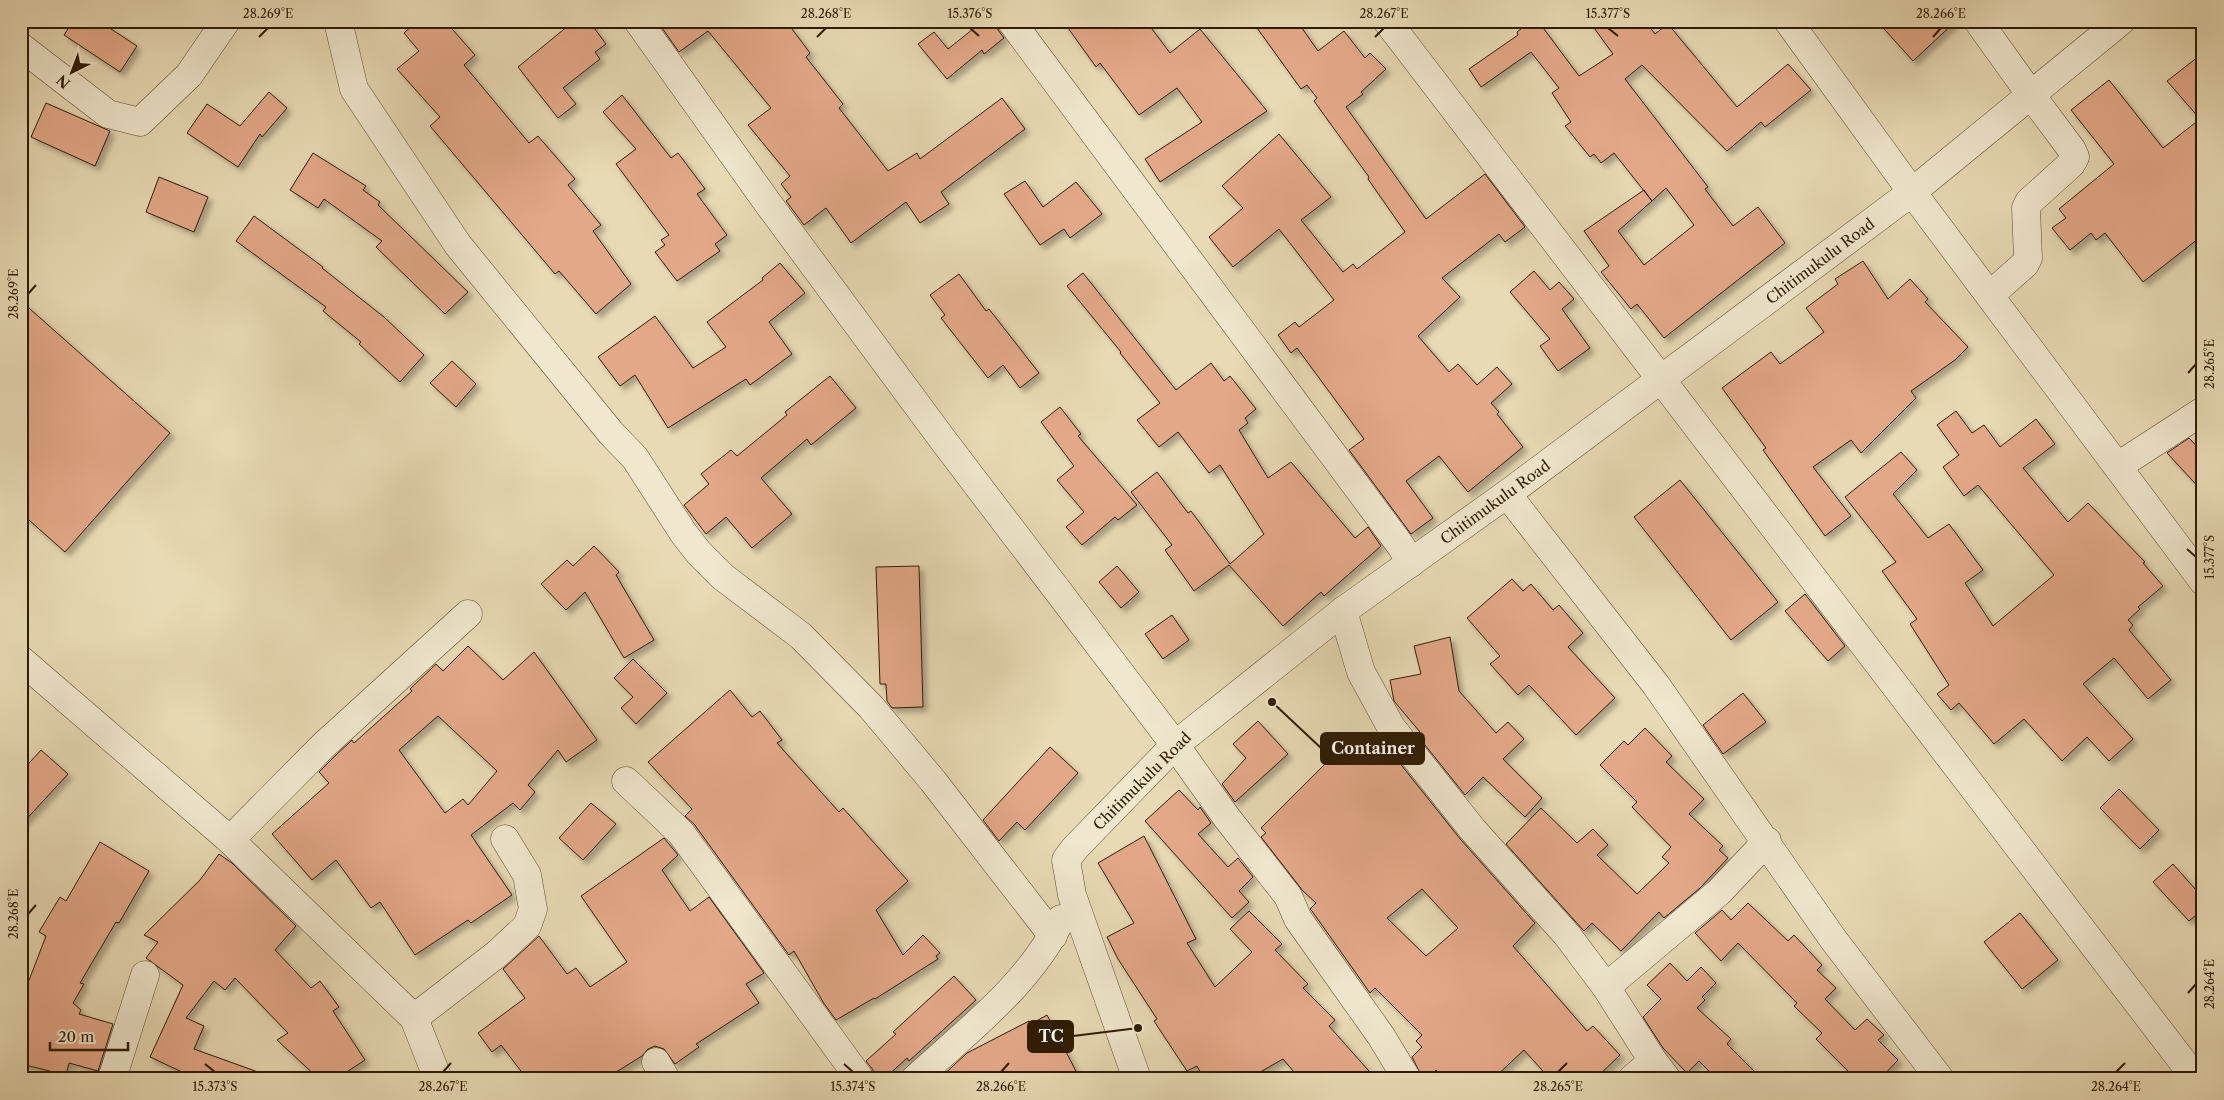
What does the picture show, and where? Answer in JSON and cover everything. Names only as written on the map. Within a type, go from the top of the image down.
[{"type":"street","points":[[21,47],[108,114],[140,122],[189,75],[226,21]]},
{"type":"street","points":[[338,21],[354,89],[458,245],[611,433],[635,458],[684,534],[699,553],[723,577],[801,636],[872,707],[933,781],[1053,936]]},
{"type":"street","points":[[638,21],[767,202],[943,440],[1227,818],[1288,896],[1298,919],[1381,1036],[1407,1079]]},
{"type":"street","points":[[1011,21],[1401,546],[1411,563]]},
{"type":"street","points":[[1387,21],[2196,1079]]},
{"type":"street","points":[[1788,21],[1912,192],[2203,580]]},
{"type":"street","points":[[1978,21],[2030,95],[2072,150],[2074,157],[2071,164],[2029,202],[2026,208],[2028,258],[2025,264],[1990,296]]},
{"type":"street","name":"Chitimukulu Road","points":[[1137,1079],[1072,895],[1066,860],[1075,848],[1174,745],[1343,611],[1507,494],[1912,192],[2121,21]]},
{"type":"street","points":[[2118,466],[2203,411]]},
{"type":"street","points":[[1507,494],[1656,686],[1833,939],[1940,1079]]},
{"type":"street","points":[[1343,611],[1361,672],[1391,727],[1473,830],[1567,935],[1606,987],[1660,1070],[1632,1079]]},
{"type":"street","points":[[230,840],[324,745],[468,614]]},
{"type":"street","points":[[21,660],[230,840],[414,1018],[438,1079]]},
{"type":"street","points":[[626,781],[680,833],[860,1079]]},
{"type":"street","points":[[414,1018],[496,954],[527,926],[533,909],[527,875],[505,839]]},
{"type":"street","points":[[1606,987],[1719,892],[1766,841]]},
{"type":"street","points":[[915,1079],[1004,999],[1053,936],[1072,895]]},
{"type":"street","points":[[112,1079],[145,974]]},
{"type":"building","points":[[73,21],[99,21],[137,46],[120,72],[64,35]]},
{"type":"building","points":[[417,21],[445,21],[475,55],[464,65],[529,143],[538,136],[575,179],[568,185],[601,225],[593,231],[631,284],[596,314],[559,271],[555,274],[430,126],[440,117],[397,69],[419,51],[404,33]]},
{"type":"building","points":[[574,21],[589,21],[606,44],[595,52],[600,59],[563,88],[576,104],[558,118],[518,67]]},
{"type":"building","points":[[671,21],[786,21],[810,53],[806,57],[843,104],[839,108],[888,171],[917,153],[920,159],[1002,98],[1025,129],[941,192],[949,204],[920,223],[906,202],[851,243],[826,208],[804,225],[786,201],[791,197],[781,184],[790,176],[748,125],[771,108],[708,31],[679,52],[662,28]]},
{"type":"building","points":[[983,21],[996,21],[998,30],[1004,38],[984,54],[982,50],[947,79],[918,44],[934,32],[948,49]]},
{"type":"building","points":[[1063,21],[1110,21],[1116,29],[1127,21],[1146,21],[1170,53],[1200,29],[1267,111],[1160,182],[1145,159],[1202,122],[1177,88],[1139,115],[1100,63],[1096,67]]},
{"type":"building","points":[[1252,21],[1297,21],[1318,51],[1344,31],[1365,58],[1370,53],[1386,69],[1361,92],[1363,94],[1346,107],[1426,219],[1485,174],[1525,227],[1505,242],[1499,234],[1442,278],[1460,297],[1418,336],[1449,372],[1458,364],[1477,385],[1497,367],[1512,384],[1491,403],[1499,412],[1497,414],[1523,447],[1468,492],[1439,456],[1406,481],[1433,518],[1411,534],[1349,450],[1364,439],[1297,348],[1291,353],[1278,335],[1295,322],[1299,327],[1334,300],[1279,229],[1233,267],[1209,237],[1243,208],[1222,186],[1279,134],[1331,197],[1301,220],[1343,272],[1353,264],[1357,269],[1405,232],[1368,179],[1369,177],[1314,101],[1317,98],[1307,85],[1301,89]]},
{"type":"building","points":[[1531,21],[1538,21],[1579,76],[1613,54],[1589,21],[1645,21],[1655,34],[1668,24],[1737,107],[1788,64],[1811,90],[1765,127],[1761,122],[1727,151],[1642,65],[1625,79],[1708,187],[1705,189],[1733,226],[1758,207],[1785,243],[1664,338],[1637,304],[1631,309],[1601,272],[1609,266],[1584,231],[1644,190],[1614,153],[1601,163],[1594,154],[1590,157],[1565,126],[1571,122],[1552,93],[1559,88],[1531,52],[1481,87],[1469,69],[1518,35],[1517,32]],"holes":[[[1666,188],[1694,225],[1644,265],[1618,231]]]},
{"type":"building","points":[[1877,21],[1956,21],[1913,61]]},
{"type":"building","points":[[2203,53],[2203,235],[2143,282],[2105,233],[2096,240],[2091,233],[2070,250],[2052,228],[2066,218],[2059,209],[2114,164],[2071,110],[2109,80],[2163,148],[2200,119],[2167,81]]},
{"type":"building","points":[[269,92],[287,108],[262,137],[260,134],[238,167],[187,133],[207,104],[240,126]]},
{"type":"building","points":[[622,95],[671,158],[678,153],[705,189],[697,194],[727,235],[715,244],[720,251],[677,281],[655,252],[665,245],[661,240],[669,235],[616,164],[636,149],[603,112]]},
{"type":"building","points":[[46,103],[110,131],[95,166],[31,137]]},
{"type":"building","points":[[313,153],[366,186],[363,190],[380,202],[378,205],[468,292],[445,314],[376,247],[382,241],[324,199],[318,208],[290,190]]},
{"type":"building","points":[[159,177],[208,197],[194,232],[146,212]]},
{"type":"building","points":[[1025,181],[1043,207],[1076,182],[1102,214],[1070,238],[1064,229],[1040,245],[1004,194]]},
{"type":"building","points":[[254,216],[323,267],[384,317],[424,355],[400,382],[359,344],[361,342],[323,311],[326,307],[236,241]]},
{"type":"building","points":[[1863,261],[1888,299],[1910,279],[1928,299],[1925,302],[1968,347],[1955,360],[1911,391],[1916,398],[1861,453],[1851,440],[1813,467],[1851,516],[1825,536],[1763,450],[1766,448],[1722,388],[1771,352],[1780,364],[1824,332],[1806,308],[1838,284],[1835,279]]},
{"type":"building","points":[[780,263],[805,293],[769,322],[792,354],[750,385],[746,379],[668,428],[635,375],[620,386],[598,357],[655,316],[693,368],[726,347],[707,322],[763,280],[762,278]]},
{"type":"building","points":[[1534,271],[1550,290],[1559,282],[1574,299],[1562,309],[1590,348],[1558,371],[1540,346],[1550,339],[1510,292]]},
{"type":"building","points":[[1083,273],[1176,390],[1211,363],[1224,381],[1230,376],[1256,409],[1245,418],[1248,423],[1239,430],[1268,478],[1291,462],[1355,538],[1368,527],[1381,546],[1324,596],[1321,592],[1283,626],[1229,565],[1194,591],[1165,550],[1172,545],[1131,492],[1157,472],[1188,513],[1191,511],[1230,564],[1264,534],[1220,465],[1209,473],[1178,432],[1159,447],[1137,420],[1160,403],[1067,286]]},
{"type":"building","points":[[959,274],[986,311],[989,309],[1039,373],[1020,388],[1003,365],[988,378],[941,318],[945,315],[930,295]]},
{"type":"building","points":[[21,301],[170,433],[65,552],[21,513]]},
{"type":"building","points":[[452,361],[476,384],[456,407],[430,383]]},
{"type":"building","points":[[830,376],[856,408],[811,445],[807,439],[761,478],[792,514],[752,548],[726,517],[706,534],[684,505],[709,484],[701,474],[731,450],[737,456],[787,415],[785,412]]},
{"type":"building","points":[[1060,407],[1081,434],[1078,436],[1137,505],[1118,520],[1115,517],[1082,545],[1066,527],[1084,512],[1057,480],[1074,466],[1041,422]]},
{"type":"building","points":[[1956,411],[1972,433],[1984,425],[2000,447],[2036,419],[2055,444],[2023,468],[2068,522],[2088,503],[2145,562],[2143,563],[2163,586],[2138,607],[2140,609],[2128,620],[2133,625],[2129,630],[2171,680],[2148,699],[2114,658],[2083,684],[2133,739],[2109,761],[2087,737],[2062,761],[2024,719],[1994,744],[1959,703],[1951,710],[1937,694],[1949,685],[1910,624],[1917,619],[1882,571],[1896,562],[1845,497],[1901,452],[1917,470],[1893,494],[1928,538],[1949,524],[1983,570],[1965,583],[1993,626],[2054,575],[1978,485],[1964,496],[1943,467],[1959,455],[1937,425]]},
{"type":"building","points":[[2189,438],[2203,453],[2203,492],[2167,453]]},
{"type":"building","points":[[1680,480],[1778,602],[1731,640],[1634,517]]},
{"type":"building","points":[[594,546],[619,572],[616,575],[654,640],[624,658],[585,592],[566,610],[541,584],[567,560],[573,566]]},
{"type":"building","points":[[919,566],[923,707],[892,708],[887,701],[886,684],[880,684],[876,567]]},
{"type":"building","points":[[1117,566],[1139,592],[1121,608],[1099,582]]},
{"type":"building","points":[[1512,579],[1523,591],[1531,584],[1553,610],[1559,605],[1583,633],[1568,647],[1615,698],[1576,735],[1529,685],[1518,695],[1490,664],[1500,656],[1467,618]]},
{"type":"building","points":[[1805,594],[1845,646],[1828,661],[1785,611]]},
{"type":"building","points":[[1172,615],[1189,640],[1163,659],[1145,634]]},
{"type":"building","points":[[1450,637],[1459,691],[1496,733],[1508,722],[1524,739],[1503,759],[1542,798],[1525,817],[1483,777],[1465,795],[1417,735],[1420,732],[1394,701],[1390,680],[1421,674],[1414,646]]},
{"type":"building","points":[[468,646],[503,680],[534,652],[597,740],[566,762],[558,750],[528,785],[535,792],[520,810],[513,803],[471,835],[512,895],[471,923],[468,920],[415,955],[380,902],[371,908],[336,860],[312,880],[272,834],[329,783],[319,772],[335,756],[352,740],[354,743],[412,691],[410,689],[436,664],[443,671]],"holes":[[[438,716],[497,771],[468,805],[463,799],[445,813],[399,750]]]},
{"type":"building","points":[[633,659],[667,693],[636,724],[621,708],[633,697],[614,678]]},
{"type":"building","points":[[730,690],[752,717],[760,711],[782,740],[777,743],[839,812],[843,808],[908,881],[876,910],[903,955],[923,935],[940,953],[936,956],[938,959],[875,999],[836,1020],[823,1002],[794,951],[789,955],[694,824],[685,816],[692,809],[648,762]]},
{"type":"building","points":[[1743,693],[1766,722],[1723,754],[1703,725]]},
{"type":"building","points":[[1258,721],[1288,754],[1235,802],[1222,784],[1246,758],[1233,744]]},
{"type":"building","points":[[1645,728],[1672,756],[1666,762],[1704,799],[1689,814],[1723,846],[1719,850],[1728,858],[1700,888],[1664,918],[1659,912],[1621,951],[1592,923],[1584,931],[1506,844],[1541,808],[1577,843],[1593,829],[1608,845],[1597,855],[1637,894],[1669,863],[1662,857],[1671,847],[1632,807],[1637,802],[1600,765],[1624,741],[1628,745]]},
{"type":"building","points":[[1355,734],[1386,764],[1394,756],[1461,840],[1535,923],[1513,946],[1587,1031],[1593,1026],[1620,1055],[1595,1079],[1550,1079],[1524,1050],[1493,1079],[1444,1079],[1436,1070],[1427,1079],[1423,1079],[1412,1057],[1422,1047],[1416,1041],[1422,1035],[1375,988],[1370,993],[1310,909],[1316,903],[1303,891],[1261,837],[1266,833],[1261,828]],"holes":[[[1422,889],[1458,928],[1426,956],[1387,918]]]},
{"type":"building","points":[[1050,747],[1078,773],[1025,830],[1017,822],[999,841],[983,820]]},
{"type":"building","points":[[41,750],[68,774],[21,825],[21,772]]},
{"type":"building","points":[[2119,789],[2159,830],[2140,849],[2100,808]]},
{"type":"building","points":[[1179,790],[1198,810],[1200,807],[1211,823],[1198,834],[1228,867],[1238,858],[1253,877],[1239,891],[1249,902],[1232,918],[1145,821]]},
{"type":"building","points":[[591,803],[616,824],[583,860],[559,838]]},
{"type":"building","points":[[1144,836],[1196,939],[1187,943],[1215,987],[1252,952],[1230,929],[1249,911],[1282,944],[1275,950],[1308,984],[1303,988],[1335,1020],[1329,1026],[1376,1079],[1300,1079],[1283,1059],[1248,1079],[1204,1079],[1197,1066],[1187,1071],[1154,1021],[1157,1019],[1118,959],[1107,937],[1134,923],[1098,863]]},
{"type":"building","points":[[664,838],[678,855],[662,870],[690,911],[709,897],[764,973],[746,984],[759,1003],[696,1044],[699,1047],[675,1064],[664,1049],[655,1046],[605,1079],[527,1079],[501,1045],[492,1052],[478,1033],[525,998],[503,969],[539,936],[567,974],[576,968],[590,987],[627,962],[581,896]]},
{"type":"building","points":[[100,842],[149,871],[119,923],[116,922],[80,983],[84,984],[73,1003],[81,1010],[79,1014],[113,1024],[98,1071],[69,1063],[66,1075],[21,1064],[21,1001],[46,936],[39,932],[60,897],[66,901]]},
{"type":"building","points":[[219,854],[232,863],[296,926],[275,950],[311,988],[320,981],[339,1007],[333,1011],[365,1060],[336,1079],[319,1079],[277,1040],[288,1033],[235,978],[225,990],[214,981],[186,1018],[204,1026],[194,1049],[269,1076],[268,1079],[197,1079],[150,1057],[183,985],[146,958],[158,942],[144,935],[200,880]]},
{"type":"building","points":[[2173,864],[2203,898],[2203,909],[2189,921],[2153,882]]},
{"type":"building","points":[[1748,903],[1788,941],[1794,935],[1822,965],[1817,970],[1836,988],[1825,999],[1855,1030],[1867,1019],[1884,1035],[1878,1040],[1898,1060],[1880,1079],[1856,1079],[1816,1039],[1822,1033],[1794,1006],[1797,1003],[1738,943],[1721,961],[1695,933],[1722,910],[1731,920]]},
{"type":"building","points":[[2020,913],[2058,960],[2022,989],[1984,942]]},
{"type":"building","points":[[1670,963],[1687,981],[1701,967],[1716,983],[1702,997],[1705,1000],[1697,1008],[1731,1039],[1727,1044],[1762,1079],[1717,1079],[1699,1061],[1687,1073],[1663,1048],[1643,1017],[1661,999],[1647,985]]},
{"type":"building","points":[[954,976],[976,1000],[909,1061],[907,1058],[884,1079],[875,1079],[873,1070],[866,1061],[896,1034],[893,1032]]},
{"type":"building","points":[[1047,1015],[1080,1079],[939,1079],[967,1053],[1029,1021],[1031,1024]]},
{"type":"place","name":"Container","points":[[1272,702]]},
{"type":"place","name":"TC","points":[[1138,1028]]}]
